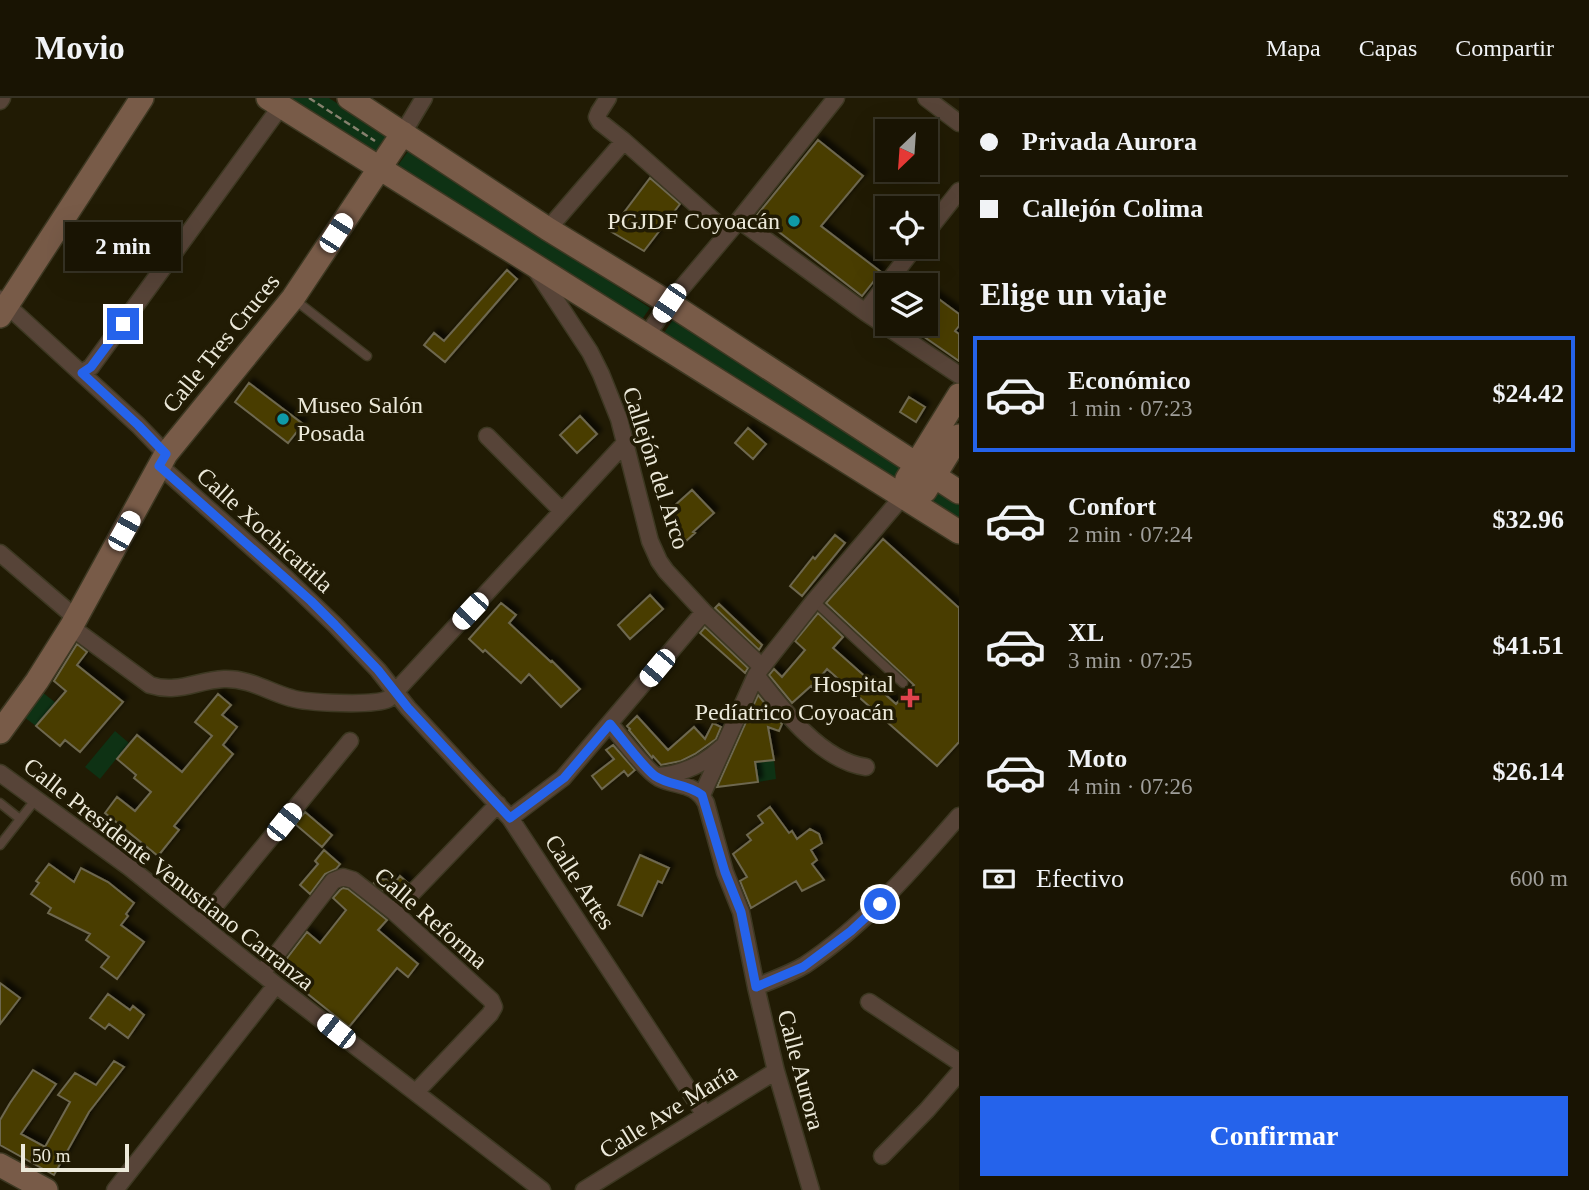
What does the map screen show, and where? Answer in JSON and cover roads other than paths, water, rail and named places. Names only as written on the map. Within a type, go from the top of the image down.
[{"type":"main road","points":[[3,307],[142,98]]},
{"type":"main road","points":[[349,98],[959,492]]},
{"type":"main road","points":[[275,102],[959,532]]},
{"type":"main road","name":"Calle Tres Cruces","points":[[0,732],[37,681],[74,622],[163,460],[293,298],[403,132]]},
{"type":"main road","points":[[903,496],[925,491],[925,470],[959,395]]},
{"type":"main road","points":[[925,470],[959,436]]},
{"type":"main road","points":[[0,1165],[46,1190]]},
{"type":"street","name":"Calle Tres Cruces","points":[[403,132],[425,98]]},
{"type":"street","points":[[608,98],[598,111],[600,122],[728,233]]},
{"type":"street","points":[[646,335],[836,98]]},
{"type":"street","points":[[926,98],[959,123]]},
{"type":"street","points":[[82,373],[91,367],[275,102]]},
{"type":"street","points":[[548,229],[624,141]]},
{"type":"street","points":[[938,218],[959,191]]},
{"type":"street","points":[[739,220],[865,312],[959,375]]},
{"type":"street","points":[[865,312],[906,259]]},
{"type":"street","name":"Callejón del Arco","points":[[532,264],[590,352],[610,396],[626,442],[650,541],[666,570],[759,671],[782,707],[825,749],[846,763],[866,767]]},
{"type":"street","name":"Calle Xochicatitla","points":[[3,307],[82,373],[138,425],[163,460],[311,601],[396,691]]},
{"type":"street","points":[[487,436],[562,511]]},
{"type":"street","points":[[0,553],[74,622],[150,685],[175,689],[225,679],[245,680],[292,698],[314,702],[373,702],[387,699],[396,691],[626,442]]},
{"type":"street","points":[[610,724],[656,776],[688,786],[702,795],[759,671],[903,496]]},
{"type":"street","points":[[510,818],[564,778],[704,612]]},
{"type":"street","name":"Calle Artes","points":[[396,691],[408,708],[510,818],[705,1115]]},
{"type":"street","points":[[200,924],[350,741]]},
{"type":"street","points":[[656,776],[679,773],[703,763],[725,744]]},
{"type":"street","name":"Calle Presidente Venustiano Carranza","points":[[0,773],[129,867],[276,985],[542,1190]]},
{"type":"street","name":"Calle Aurora","points":[[702,795],[725,872],[741,912],[776,1071],[811,1190]]},
{"type":"street","points":[[394,912],[498,804]]},
{"type":"street","points":[[756,987],[803,967],[851,931],[889,894],[959,816]]},
{"type":"street","name":"Calle Reforma","points":[[262,973],[333,881],[343,877],[353,880],[394,912],[491,1000],[494,1007],[416,1092]]},
{"type":"street","points":[[115,1190],[276,985]]},
{"type":"street","points":[[869,1002],[959,1062]]},
{"type":"street","name":"Calle Ave María","points":[[584,1190],[776,1071]]},
{"type":"street","points":[[882,1156],[959,1073]]},
{"type":"lane","points":[[293,298],[367,356]]},
{"type":"lane","points":[[814,601],[903,683]]},
{"type":"lane","points":[[0,845],[36,799]]},
{"type":"lane","points":[[0,803],[20,819]]},
{"type":"place","name":"PGJDF Coyoacán","points":[[794,221]]},
{"type":"place","name":"Museo Salón Posada","points":[[283,419]]},
{"type":"place","name":"Hospital Pedíatrico Coyoacán","points":[[910,698]]}]
